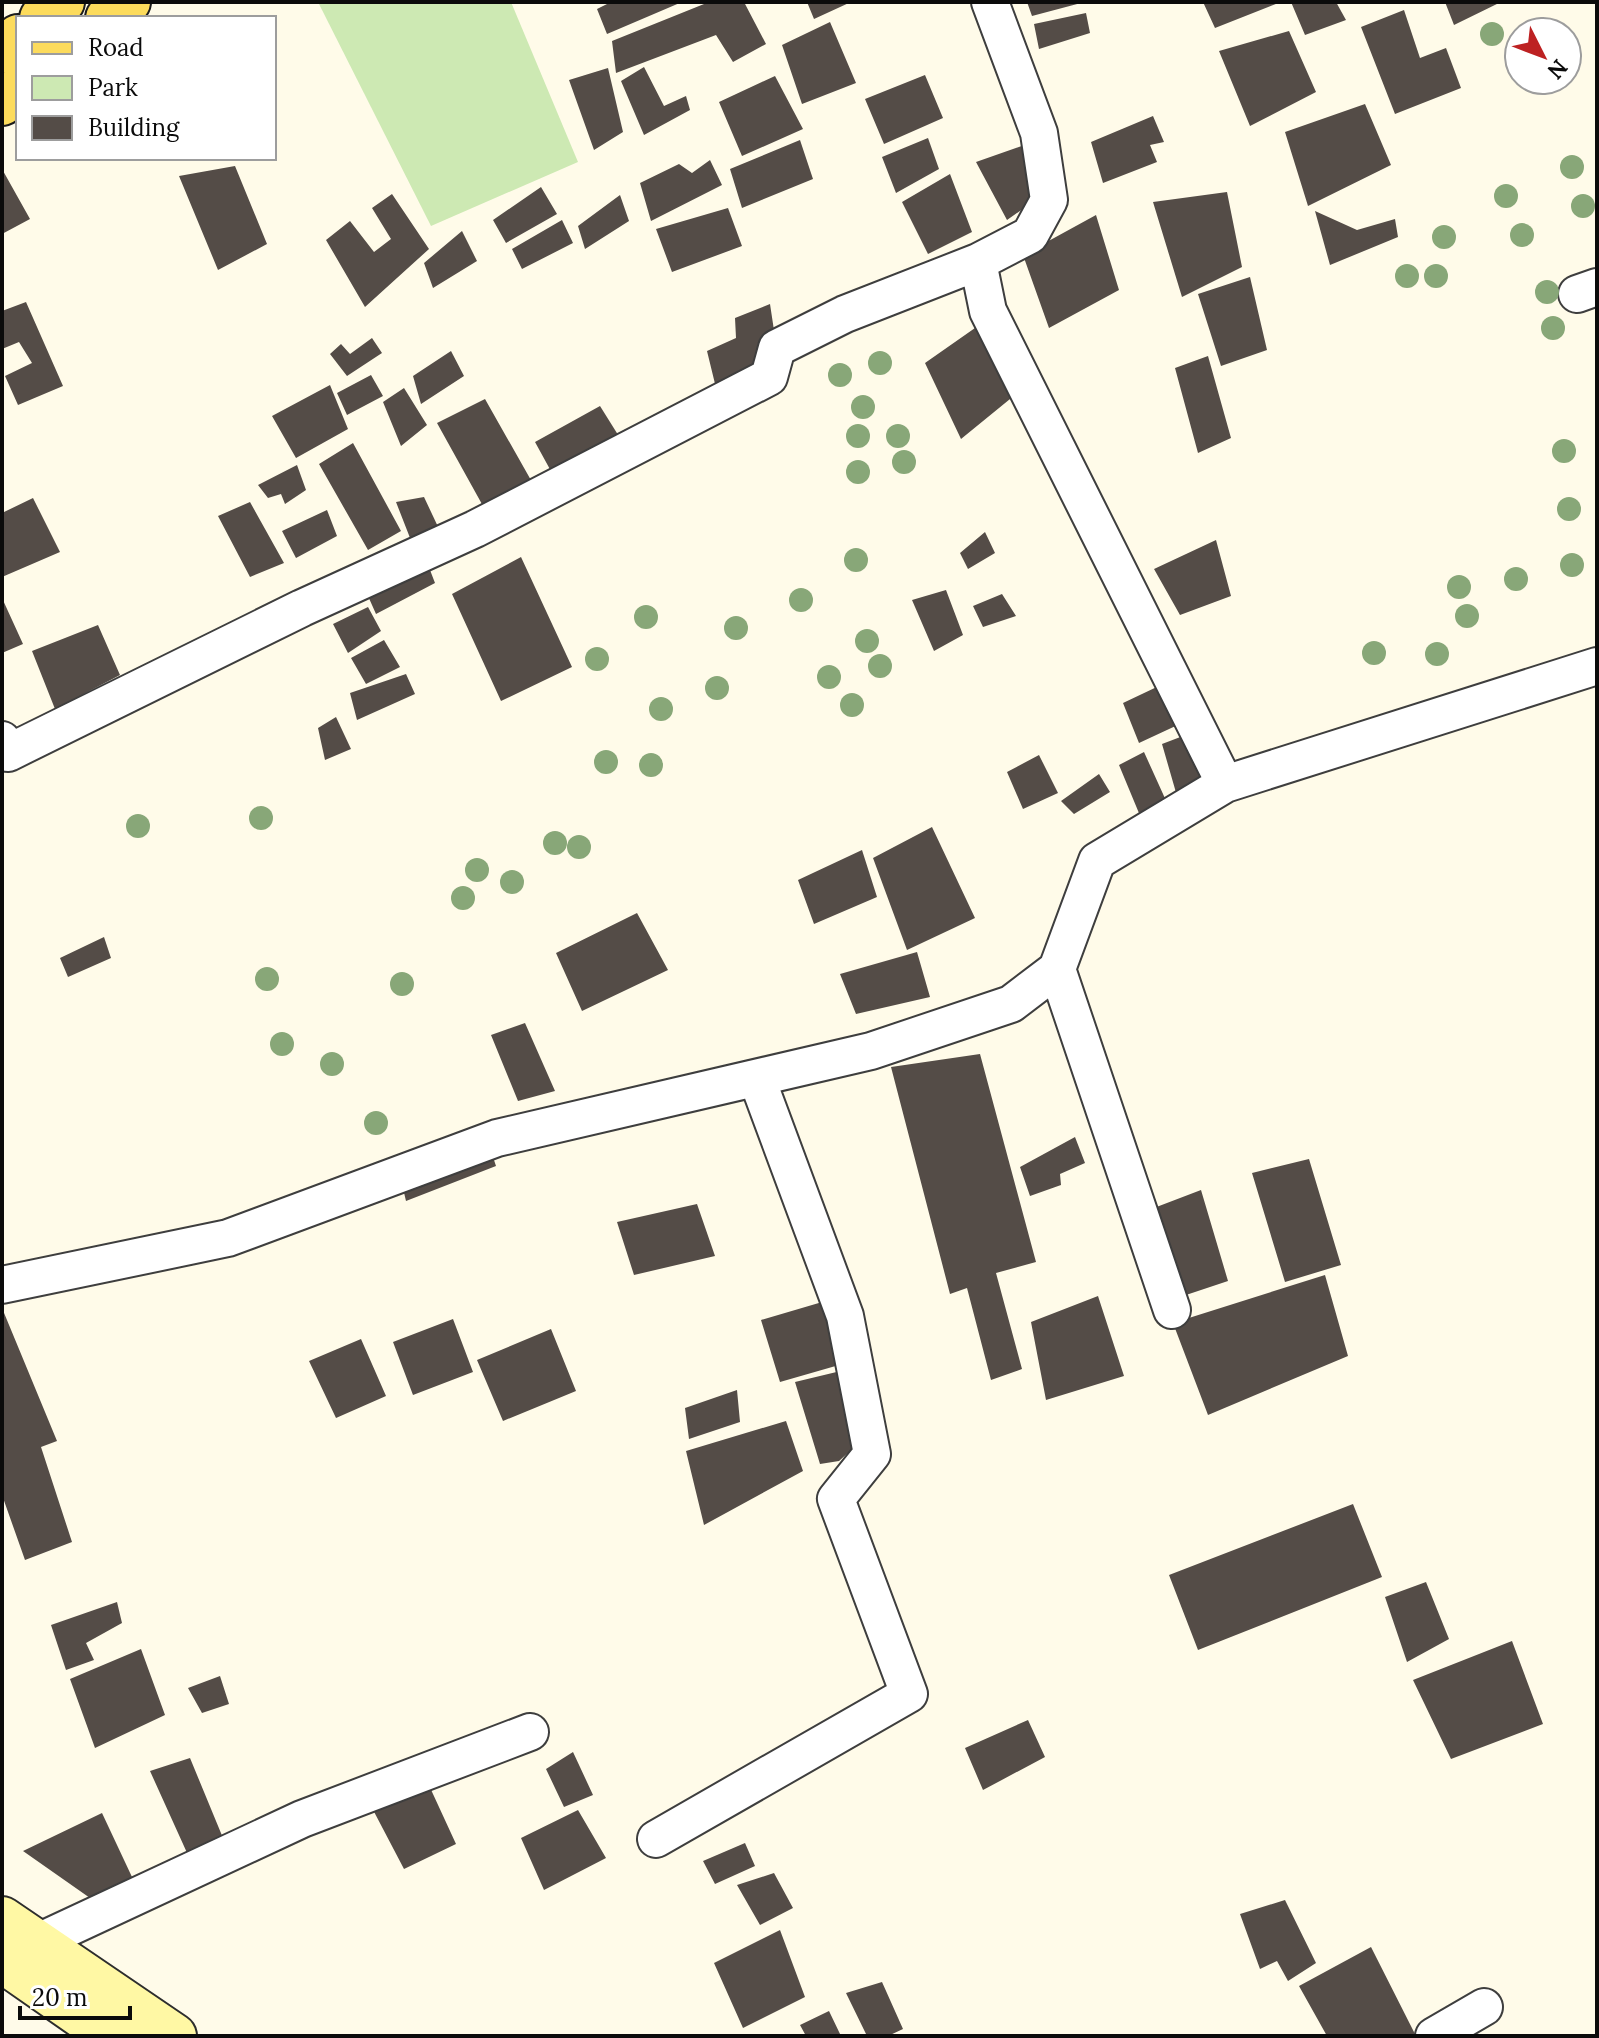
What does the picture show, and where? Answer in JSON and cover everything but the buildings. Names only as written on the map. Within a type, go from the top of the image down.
[{"type":"main road","points":[[44,16],[62,2]]},
{"type":"main road","points":[[110,16],[128,2]]},
{"type":"main road","points":[[13,1941],[111,2036]]},
{"type":"main road","points":[[13,1941],[174,2036]]},
{"type":"street","points":[[2,740],[8,753],[302,608],[475,529],[769,377],[777,348],[845,314],[978,262],[1030,235],[1049,200],[1039,133],[990,2]]},
{"type":"street","points":[[978,262],[988,311],[1225,784]]},
{"type":"street","points":[[2,1285],[228,1238],[497,1138],[871,1051],[1011,1004],[1057,969],[1097,861],[1225,784],[1597,666]]},
{"type":"street","points":[[1057,969],[1172,1310]]},
{"type":"street","points":[[656,1839],[909,1694],[836,1499],[872,1454],[845,1316],[757,1079]]},
{"type":"street","points":[[13,1941],[302,1819],[530,1732]]},
{"type":"street","points":[[1434,2036],[1484,2007]]},
{"type":"green space","points":[[318,2],[511,2],[578,162],[431,226]]}]
